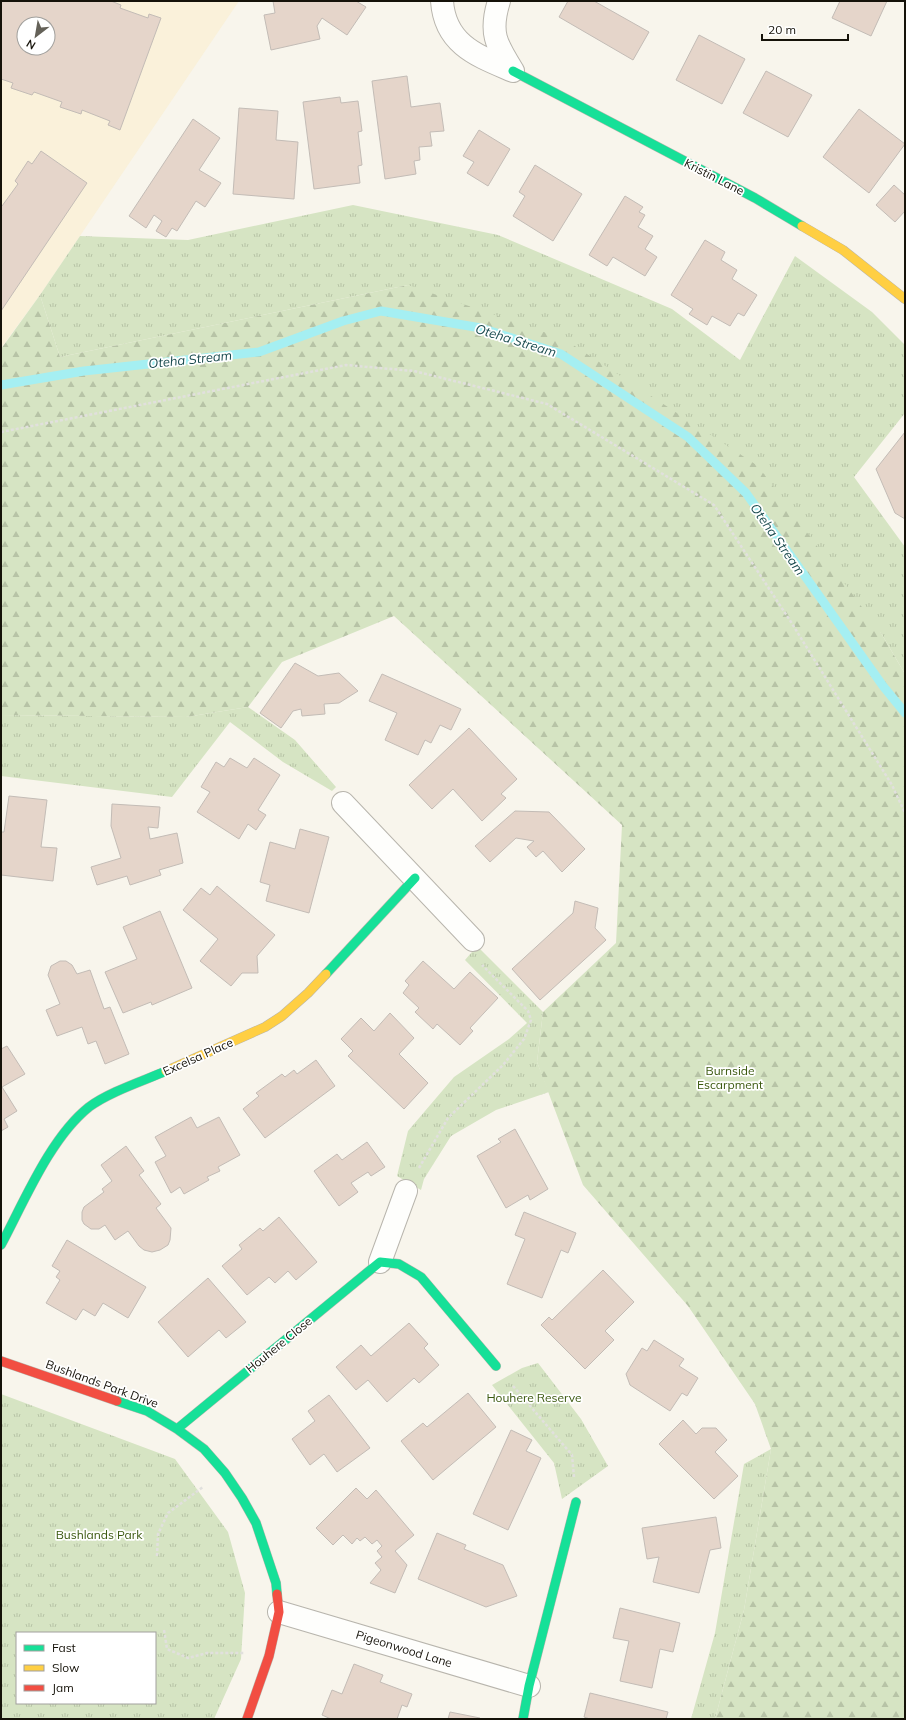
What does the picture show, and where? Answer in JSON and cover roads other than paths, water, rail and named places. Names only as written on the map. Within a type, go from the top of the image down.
[{"type":"street","name":"Kristin Lane","points":[[442,1],[446,21],[452,33],[461,44],[475,54],[513,71],[755,198],[843,250],[905,299]]},
{"type":"street","name":"Kristin Lane","points":[[499,1],[494,25],[495,39],[499,50],[513,71]]},
{"type":"street","points":[[343,803],[473,940]]},
{"type":"street","name":"Excelsa Place","points":[[1,1245],[45,1164],[61,1138],[88,1108],[104,1098],[265,1027],[282,1016],[308,993],[415,878]]},
{"type":"street","points":[[406,1191],[380,1262],[399,1264],[421,1277],[496,1366]]},
{"type":"street","name":"Houhere Close","points":[[178,1429],[380,1262]]},
{"type":"street","name":"Bushlands Park Drive","points":[[1,1361],[147,1411],[178,1429],[204,1449],[225,1473],[242,1498],[256,1523],[276,1583],[279,1612],[269,1656],[247,1719]]},
{"type":"street","points":[[523,1719],[529,1686],[576,1502]]},
{"type":"street","name":"Pigeonwood Lane","points":[[279,1612],[529,1686]]},
{"type":"waterway","name":"Oteha Stream","points":[[1,385],[84,371],[259,352],[343,321],[381,311],[481,328],[561,354],[688,437],[746,493],[883,686],[905,713]]},
{"type":"park label","name":"Burnside Escarpment","points":[[730,1078]]},
{"type":"park label","name":"Houhere Reserve","points":[[534,1398]]},
{"type":"park label","name":"Bushlands Park","points":[[99,1535]]}]
